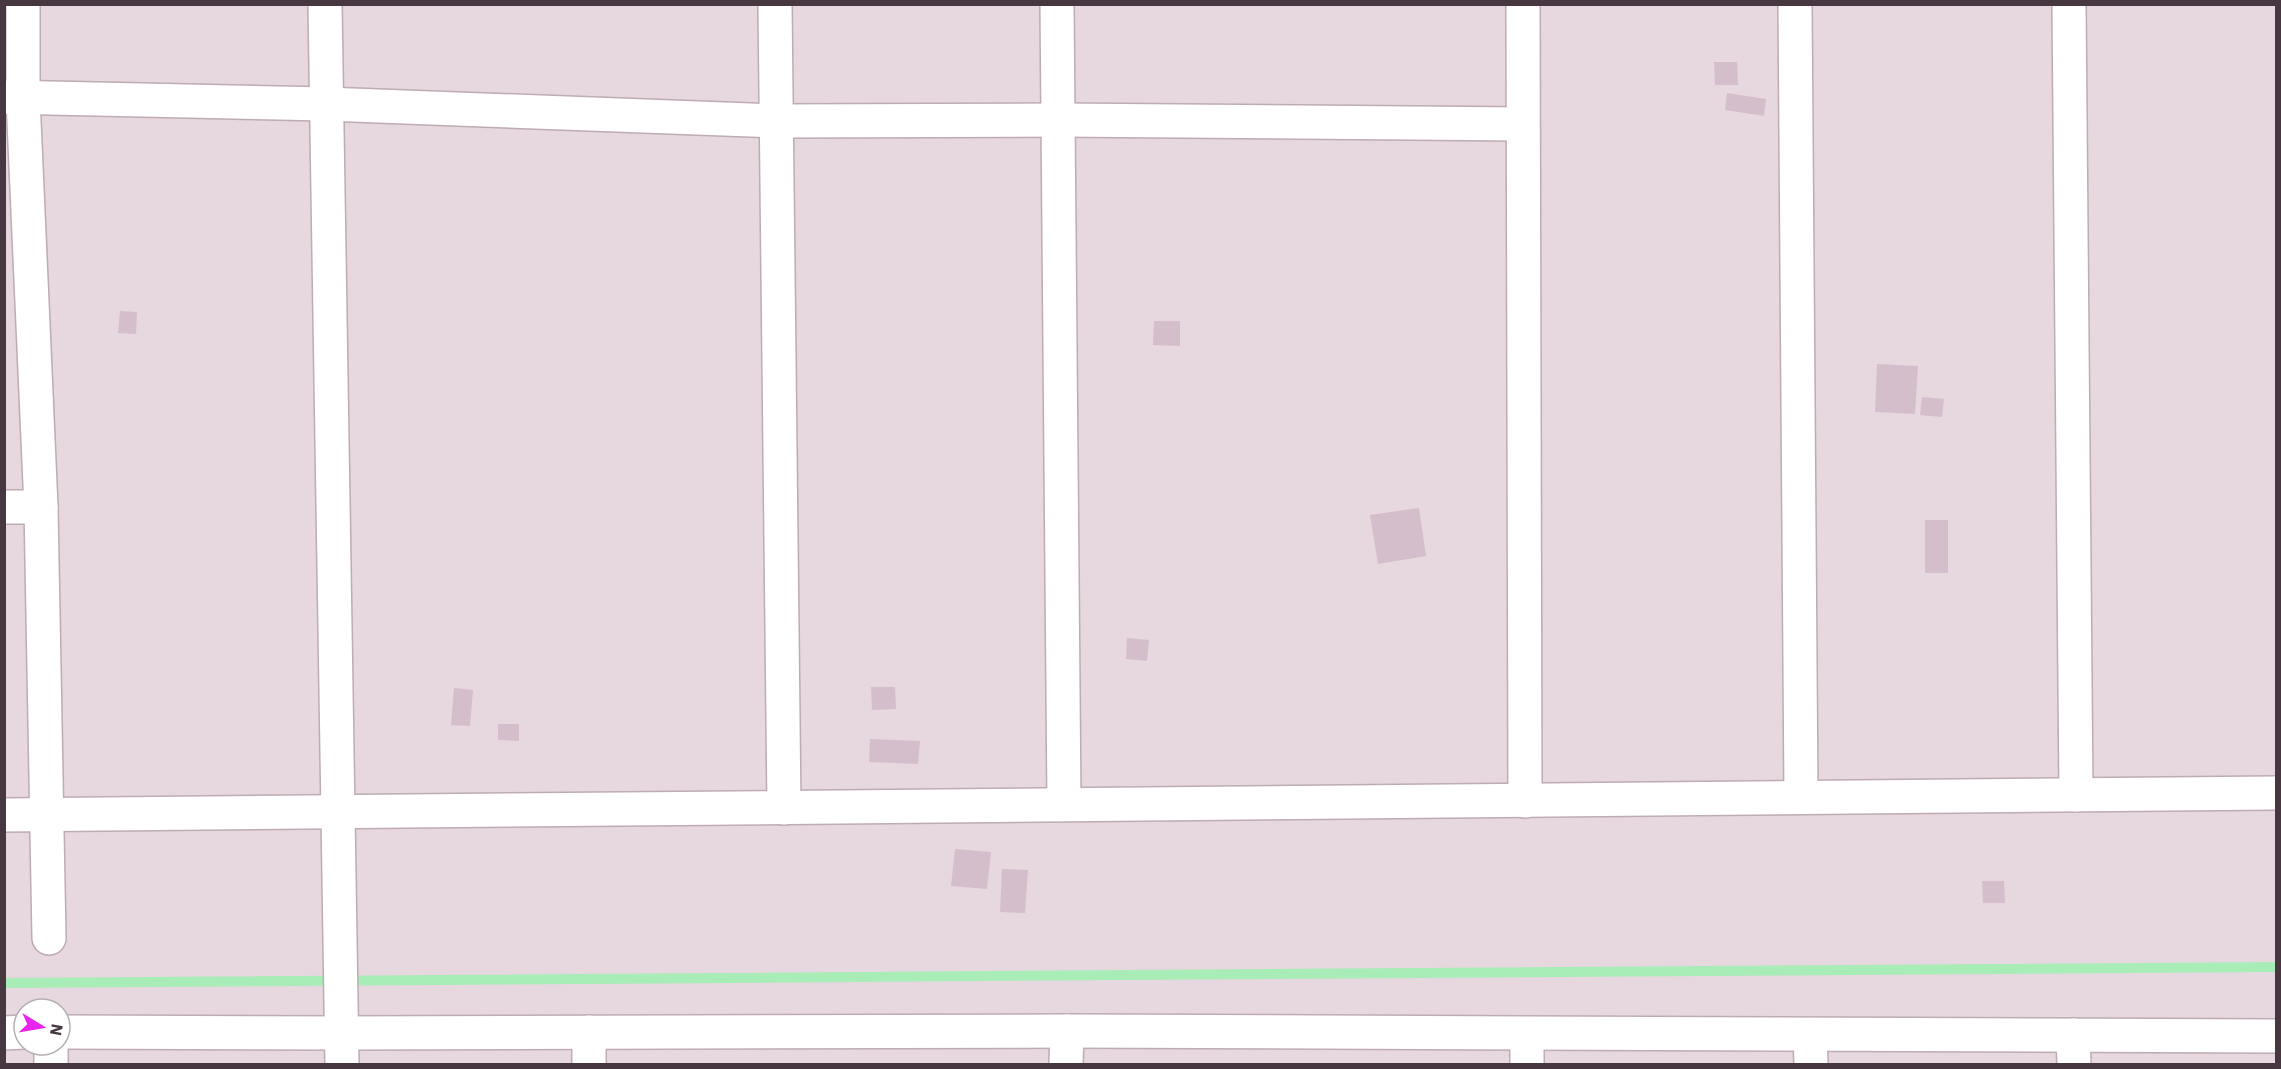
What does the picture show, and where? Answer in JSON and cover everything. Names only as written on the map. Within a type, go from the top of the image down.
[{"type":"street","points":[[22,4],[14,98],[41,507],[49,938]]},
{"type":"street","points":[[325,4],[342,1049]]},
{"type":"street","points":[[775,4],[784,808]]},
{"type":"street","points":[[1057,4],[1064,804]]},
{"type":"street","points":[[1523,4],[1525,801]]},
{"type":"street","points":[[1795,4],[1801,796]]},
{"type":"street","points":[[2069,4],[2076,795]]},
{"type":"street","points":[[14,98],[326,104],[776,121],[1059,120],[1522,124]]},
{"type":"street","points":[[4,507],[41,507]]},
{"type":"street","points":[[4,815],[2277,793]]},
{"type":"street","points":[[72,1033],[342,1049],[589,1032],[1066,1031],[1527,1049],[1811,1050],[2073,1050],[2277,1036]]},
{"type":"street","points":[[1065,1065],[1066,1031]]},
{"type":"street","points":[[589,1032],[589,1065]]},
{"type":"shaded area","points":[[5,5],[2276,5],[2276,1064],[5,1064]]},
{"type":"building","points":[[1714,62],[1737,62],[1738,85],[1715,85]]},
{"type":"building","points":[[1727,93],[1766,99],[1764,116],[1725,110]]},
{"type":"building","points":[[120,311],[137,312],[136,334],[118,333]]},
{"type":"building","points":[[1154,321],[1180,321],[1180,346],[1153,345]]},
{"type":"building","points":[[1877,364],[1918,366],[1915,414],[1875,412]]},
{"type":"building","points":[[1922,397],[1944,399],[1942,417],[1920,415]]},
{"type":"building","points":[[1419,508],[1426,556],[1378,564],[1370,515]]},
{"type":"building","points":[[1925,520],[1948,520],[1948,573],[1925,573]]},
{"type":"building","points":[[1127,638],[1149,640],[1147,661],[1126,659]]},
{"type":"building","points":[[871,687],[895,687],[896,709],[872,710]]},
{"type":"building","points":[[454,688],[473,690],[470,726],[451,725]]},
{"type":"building","points":[[498,724],[519,724],[519,741],[498,740]]},
{"type":"building","points":[[870,739],[920,741],[918,764],[869,762]]},
{"type":"building","points":[[955,849],[991,852],[987,889],[951,886]]},
{"type":"building","points":[[1002,869],[1028,870],[1025,913],[1000,912]]},
{"type":"building","points":[[1982,881],[2004,881],[2005,903],[1983,903]]},
{"type":"waterway","points":[[4,983],[2276,967]]}]
